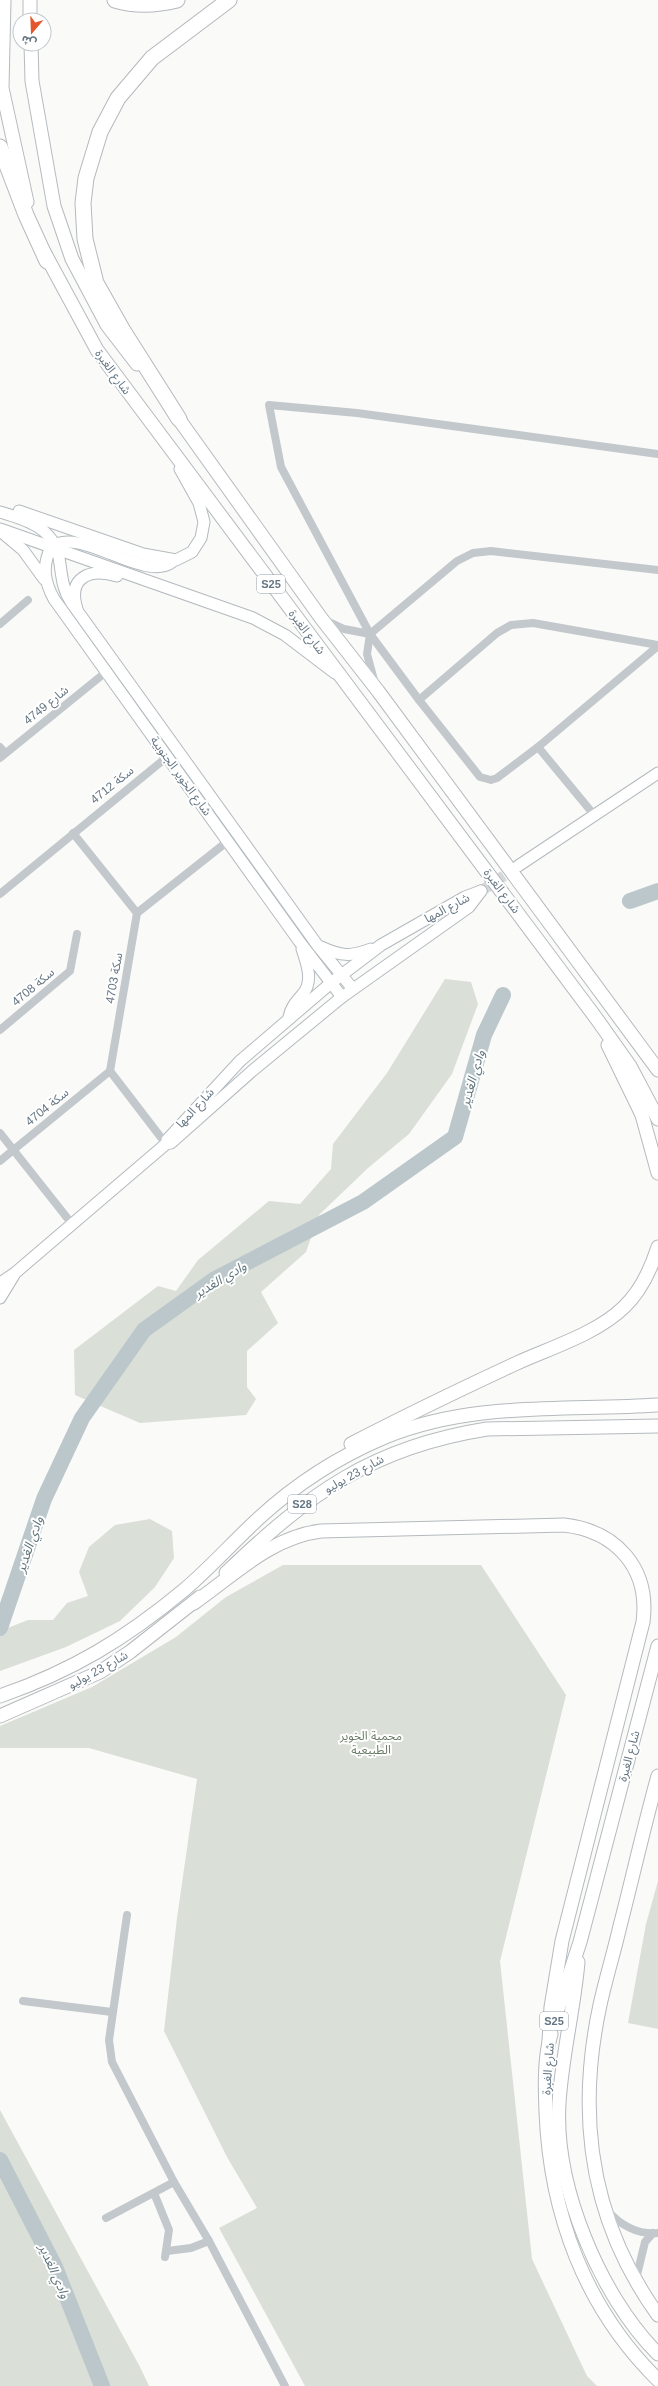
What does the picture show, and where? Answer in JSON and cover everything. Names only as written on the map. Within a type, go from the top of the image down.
[{"type":"highway","points":[[115,0],[136,4],[155,4],[177,0]]},
{"type":"highway","points":[[179,419],[122,330],[96,283],[85,239],[83,203],[86,178],[100,132],[118,98],[152,58],[229,0]]},
{"type":"highway","points":[[0,147],[26,215],[47,262]]},
{"type":"main road","name":"شارع الغبرة","points":[[4,0],[2,88],[25,198],[47,262],[97,350],[596,1018],[630,1066],[658,1119]]},
{"type":"main road","points":[[30,0],[30,12]]},
{"type":"main road","name":"شارع الغبرة","points":[[31,52],[32,81],[54,206],[72,259],[107,325],[179,419],[321,618],[378,691],[658,1070]]},
{"type":"main road","points":[[596,1018],[642,1115],[658,1173]]},
{"type":"main road","points":[[260,1517],[277,1493],[309,1469],[350,1444],[482,1379],[596,1327],[611,1317],[624,1307],[636,1292],[647,1275],[658,1247]]},
{"type":"main road","name":"شارع 23 يوليو","points":[[0,1696],[28,1686],[101,1652],[138,1626],[185,1589],[260,1517],[289,1494],[354,1452],[422,1424],[457,1416],[503,1409],[658,1405]]},
{"type":"main road","name":"شارع 23 يوليو","points":[[0,1716],[100,1672],[130,1652],[194,1603],[261,1539],[297,1508],[328,1486],[397,1451],[461,1433],[487,1430],[658,1426]]},
{"type":"main road","points":[[194,1603],[278,1543],[305,1533],[321,1531],[564,1525],[593,1531],[618,1546],[627,1556],[639,1582],[643,1597],[643,1622],[562,1941],[552,2007],[549,2040]]},
{"type":"main road","name":"شارع الغبرة","points":[[658,1646],[580,1942],[565,1984],[549,2040],[545,2092],[549,2152],[560,2213],[568,2239],[591,2292],[605,2316],[619,2336],[658,2380]]},
{"type":"main road","points":[[658,1776],[600,2006],[590,2090],[590,2124],[596,2179],[602,2203],[610,2227],[636,2280],[658,2315]]},
{"type":"main road","points":[[580,1942],[577,1976],[562,2072],[559,2105],[565,2167],[581,2228],[594,2259],[607,2285],[627,2316],[658,2354]]},
{"type":"street","points":[[658,454],[357,413],[269,405],[281,467],[370,634],[418,700],[477,774],[487,780],[497,778],[538,747],[658,646]]},
{"type":"street","points":[[55,546],[69,542],[84,544],[122,558],[152,566],[165,566],[186,556],[195,549],[201,538],[204,522],[199,503],[170,449]]},
{"type":"street","points":[[0,506],[50,521],[144,554],[176,560]]},
{"type":"street","points":[[0,512],[44,530],[55,546]]},
{"type":"street","points":[[0,531],[55,546],[201,598],[268,626],[341,678]]},
{"type":"street","points":[[0,531],[12,540],[32,560],[47,584]]},
{"type":"street","name":"شارع الخوير الجنوبية","points":[[55,546],[45,566],[47,584],[54,599],[298,941],[342,997]]},
{"type":"street","name":"شارع الخوير الجنوبية","points":[[55,546],[64,590],[81,617],[318,946],[353,989]]},
{"type":"street","points":[[378,691],[368,664],[367,654],[370,634],[457,561],[473,553],[491,552],[658,570]]},
{"type":"street","points":[[81,617],[76,603],[75,589],[83,578],[96,572],[113,575],[178,595],[201,598]]},
{"type":"street","points":[[0,624],[28,600]]},
{"type":"street","points":[[321,618],[344,629],[370,634]]},
{"type":"street","points":[[418,700],[497,633],[511,625],[533,623],[658,646]]},
{"type":"street","name":"4749 شارع","points":[[2,752],[106,672]]},
{"type":"street","points":[[538,747],[595,816]]},
{"type":"street","name":"سكة 4712","points":[[0,894],[167,757]]},
{"type":"street","points":[[518,866],[658,773]]},
{"type":"street","points":[[73,833],[137,913],[228,841]]},
{"type":"street","name":"شارع المها","points":[[0,1283],[15,1273],[166,1144],[171,1143],[252,1071],[342,997],[469,907],[481,891],[465,897],[381,945],[331,983],[240,1061],[167,1138],[166,1144]]},
{"type":"street","name":"4703 سكة","points":[[110,1072],[137,913]]},
{"type":"street","name":"سكة 4708","points":[[0,1030],[70,971],[77,934]]},
{"type":"street","points":[[289,1018],[291,1009],[307,989],[310,980],[298,941]]},
{"type":"street","points":[[318,946],[336,954],[352,955],[381,945]]},
{"type":"street","points":[[645,1052],[658,1065]]},
{"type":"street","points":[[110,1072],[166,1144]]},
{"type":"street","name":"سكة 4704","points":[[0,1161],[110,1072]]},
{"type":"street","points":[[0,1132],[72,1224]]},
{"type":"street","name":"شارع المها","points":[[0,1298],[15,1273]]},
{"type":"street","points":[[0,1693],[28,1686]]},
{"type":"street","points":[[127,1915],[109,2040],[112,2062],[174,2182],[209,2240],[285,2386]]},
{"type":"street","points":[[23,2001],[112,2012]]},
{"type":"street","points":[[106,2218],[174,2182]]},
{"type":"street","points":[[154,2193],[168,2222],[166,2254],[191,2248],[209,2240]]},
{"type":"street","points":[[602,2203],[626,2227],[656,2233]]},
{"type":"street","points":[[636,2280],[645,2242],[656,2233]]},
{"type":"green space","points":[[445,979],[471,982],[478,1004],[452,1074],[409,1134],[368,1168],[319,1215],[306,1252],[261,1292],[278,1323],[247,1351],[247,1387],[256,1399],[246,1415],[140,1423],[75,1395],[74,1350],[158,1286],[176,1291],[198,1260],[269,1201],[300,1204],[331,1169],[333,1144],[387,1073]]},
{"type":"green space","points":[[150,1519],[172,1531],[174,1558],[155,1587],[120,1621],[66,1647],[0,1671],[0,1631],[28,1620],[53,1620],[67,1603],[88,1596],[79,1572],[89,1547],[115,1525]]},
{"type":"green space","name":"محمية الخوير الطبيعية","points":[[283,1565],[481,1565],[566,1695],[500,1961],[532,2259],[587,2376],[597,2386],[305,2386],[219,2228],[257,2208],[227,2157],[164,2031],[177,1918],[197,1779],[89,1748],[0,1748],[0,1726],[92,1687],[176,1637],[226,1597]]},
{"type":"green space","points":[[658,1881],[658,2029],[628,2023],[646,1924]]},
{"type":"green space","points":[[0,2110],[140,2367],[149,2386],[0,2386]]},
{"type":"waterway","name":"وادي الغدير","points":[[630,901],[658,891]]},
{"type":"waterway","name":"وادي الغدير","points":[[0,1628],[44,1499],[82,1418],[144,1330],[215,1279],[363,1202],[455,1137],[484,1035],[503,995]]},
{"type":"waterway","name":"وادي الغدير","points":[[0,2160],[55,2267],[102,2386]]},
{"type":"tunnel","points":[[481,891],[517,867]]}]
